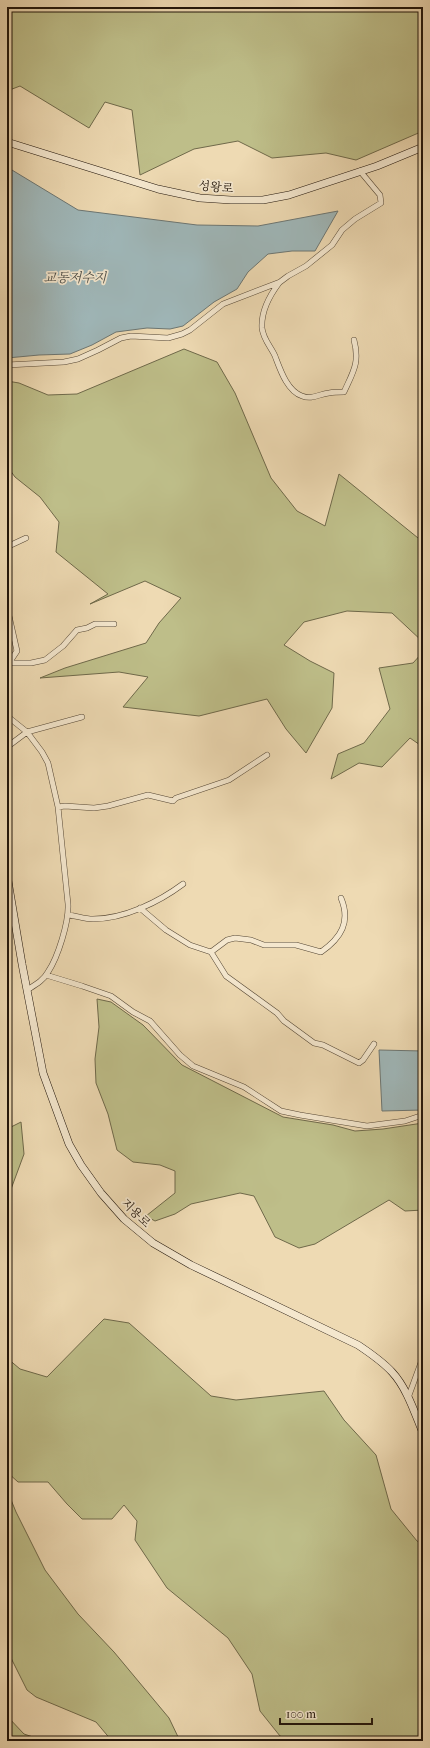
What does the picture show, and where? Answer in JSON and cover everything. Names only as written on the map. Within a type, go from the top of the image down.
[{"type":"street","name":"성왕로","points":[[7,142],[158,189],[200,198],[231,200],[263,200],[289,195],[360,171],[423,147]]},
{"type":"street","points":[[7,365],[64,362],[78,359],[121,338],[130,336],[168,338],[175,336],[190,330],[214,310],[228,301],[280,282],[320,256],[332,245],[342,230],[355,219],[381,203],[380,195],[360,171]]},
{"type":"street","points":[[280,282],[267,304],[262,329],[275,356],[282,376],[296,393],[302,397],[317,397],[327,393],[344,392],[356,362],[357,353],[354,340]]},
{"type":"street","points":[[7,549],[11,545],[26,538]]},
{"type":"street","points":[[7,607],[17,651],[9,665]]},
{"type":"street","points":[[9,665],[45,660],[63,646],[76,630],[95,624],[114,624]]},
{"type":"street","points":[[7,716],[27,732],[42,752],[48,763],[58,807],[66,873],[69,915],[61,940],[46,975],[40,982],[27,990]]},
{"type":"street","points":[[7,747],[27,732],[82,717]]},
{"type":"street","points":[[58,807],[94,808],[108,806],[148,795],[173,801],[176,798],[229,780],[267,755]]},
{"type":"street","name":"지용로","points":[[7,875],[43,1073],[69,1144],[80,1165],[101,1193],[124,1219],[153,1244],[191,1265],[358,1345],[381,1360],[393,1373],[408,1399],[423,1433]]},
{"type":"street","points":[[69,915],[91,919],[106,919],[140,908],[166,897],[184,884]]},
{"type":"street","points":[[211,952],[227,940],[235,938],[251,940],[264,944],[296,945],[321,952],[338,936],[346,921],[345,909],[341,898]]},
{"type":"street","points":[[140,908],[166,930],[190,945],[211,952],[226,976],[277,1013],[284,1021],[314,1043],[323,1045],[359,1063],[363,1060],[374,1044]]},
{"type":"street","points":[[46,975],[111,996],[133,1012],[150,1021],[180,1055],[193,1066],[244,1087],[281,1110],[300,1115],[367,1126],[406,1121],[423,1115]]},
{"type":"street","points":[[408,1399],[423,1358]]},
{"type":"green space","points":[[7,7],[423,7],[423,131],[356,160],[326,153],[272,158],[238,141],[194,149],[140,175],[132,110],[105,102],[89,128],[20,86],[7,91]]},
{"type":"green space","points":[[184,349],[217,362],[235,393],[271,478],[297,511],[325,526],[339,474],[423,542],[423,642],[392,613],[347,611],[304,622],[284,645],[310,661],[334,673],[332,708],[306,753],[286,729],[267,699],[199,716],[123,707],[148,677],[119,672],[40,678],[65,668],[146,643],[159,623],[181,598],[145,581],[90,604],[108,594],[56,552],[59,522],[40,497],[15,477],[7,466],[7,381],[19,383],[48,395],[77,394]]},
{"type":"green space","points":[[423,652],[423,747],[410,738],[382,767],[359,763],[331,779],[338,754],[364,743],[390,709],[379,668],[413,663]]},
{"type":"green space","points":[[97,999],[111,1002],[143,1025],[182,1065],[283,1117],[333,1125],[355,1131],[383,1129],[423,1123],[423,1210],[405,1211],[389,1200],[315,1244],[299,1248],[275,1237],[254,1196],[240,1193],[191,1204],[175,1214],[155,1221],[146,1216],[175,1193],[175,1171],[160,1165],[133,1162],[117,1150],[108,1114],[96,1083],[95,1059],[99,1027]]},
{"type":"green space","points":[[21,1122],[24,1154],[7,1200],[7,1129]]},
{"type":"green space","points":[[104,1319],[129,1323],[211,1396],[236,1400],[324,1391],[344,1420],[376,1455],[391,1509],[417,1541],[423,1545],[423,1741],[292,1741],[280,1736],[260,1711],[252,1674],[228,1638],[167,1588],[135,1540],[137,1521],[124,1505],[112,1519],[82,1519],[48,1482],[18,1482],[7,1472],[7,1358],[20,1369],[47,1377]]},
{"type":"green space","points":[[7,1490],[16,1512],[45,1570],[78,1614],[114,1652],[169,1718],[180,1741],[112,1741],[96,1722],[36,1697],[27,1690],[7,1650]]},
{"type":"green space","points":[[7,1716],[24,1734],[45,1741],[7,1741]]},
{"type":"water","name":"교동저수지","points":[[7,167],[78,210],[197,225],[258,226],[338,211],[315,251],[292,251],[268,254],[248,272],[237,289],[214,302],[183,326],[170,329],[147,328],[116,332],[92,345],[70,354],[7,358]]},
{"type":"water","points":[[379,1050],[423,1051],[423,1110],[382,1111]]}]
